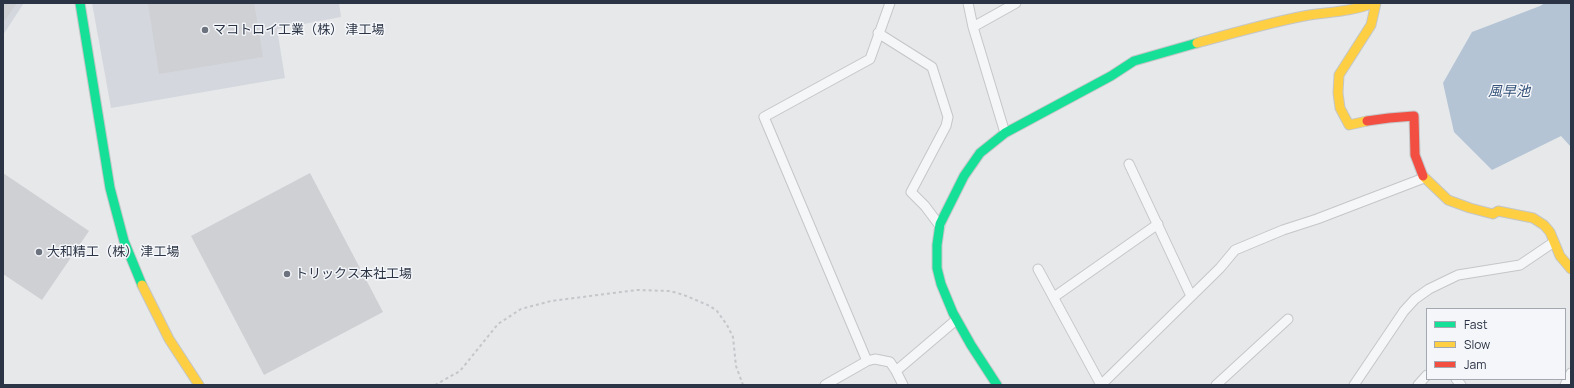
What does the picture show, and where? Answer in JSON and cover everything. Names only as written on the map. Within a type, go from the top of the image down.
[{"type":"street","points":[[80,3],[110,189],[122,232],[137,276],[158,321],[179,357],[199,385]]},
{"type":"street","points":[[867,361],[764,118],[870,59],[878,33],[890,3]]},
{"type":"street","points":[[968,3],[1005,133]]},
{"type":"street","points":[[974,27],[1016,3]]},
{"type":"street","points":[[998,385],[975,352],[956,320],[944,293],[938,274],[936,256],[940,226],[967,168],[992,141],[1111,76],[1134,61],[1251,28],[1305,16],[1363,7],[1373,3]]},
{"type":"street","points":[[1376,3],[1371,25],[1340,74],[1338,93],[1340,108],[1349,125],[1371,119],[1414,116],[1415,155],[1424,178],[1448,200],[1493,214],[1498,211],[1533,218],[1544,225],[1550,232],[1560,256],[1571,270]]},
{"type":"street","points":[[878,33],[932,67],[937,78],[948,117],[946,126],[911,192],[926,206],[940,226]]},
{"type":"street","points":[[1129,164],[1191,296]]},
{"type":"street","points":[[1038,269],[1101,385],[1220,268],[1235,250],[1283,230],[1317,219],[1424,178]]},
{"type":"street","points":[[1054,297],[1158,224]]},
{"type":"street","points":[[1354,385],[1404,310],[1415,299],[1429,289],[1458,275],[1520,265],[1554,242]]},
{"type":"street","points":[[1216,385],[1288,319]]},
{"type":"street","points":[[896,371],[956,320]]},
{"type":"street","points":[[824,385],[875,358],[890,362],[903,385]]},
{"type":"street","points":[[1565,385],[1571,373]]},
{"type":"street","points":[[1418,385],[1426,377]]},
{"type":"path","points":[[435,385],[460,371],[498,324],[521,309],[551,301],[637,290],[670,291],[710,306],[717,311],[728,325],[733,337],[736,366],[743,385]]},
{"type":"shaded area","points":[[3,3],[24,3],[3,35]]},
{"type":"shaded area","points":[[92,3],[339,3],[341,17],[277,29],[285,78],[111,108]]},
{"type":"water","name":"風早池","points":[[1545,3],[1571,3],[1571,147],[1561,136],[1492,170],[1454,132],[1443,83],[1472,32]]},
{"type":"building","points":[[3,3],[17,3],[3,23]]},
{"type":"building","name":"マコトロイ工業（株） 津工場","points":[[148,3],[254,3],[263,57],[159,74]]},
{"type":"building","name":"大和精工（株） 津工場","points":[[3,173],[89,231],[42,300],[3,274]]},
{"type":"building","name":"トリックス本社工場","points":[[310,173],[383,312],[264,375],[191,236]]},
{"type":"traffic: fast","points":[[80,3],[110,188],[124,241],[142,285]]},
{"type":"traffic: fast","points":[[997,385],[971,345],[953,313],[941,284],[937,268],[937,245],[940,224],[964,176],[980,153],[1005,133],[1111,76],[1134,61],[1197,43]]},
{"type":"traffic: slow","points":[[1197,43],[1250,28],[1304,16],[1348,10],[1373,3]]},
{"type":"traffic: slow","points":[[1367,121],[1349,125],[1340,108],[1338,93],[1339,75],[1371,25],[1376,3]]},
{"type":"traffic: slow","points":[[1423,176],[1448,200],[1493,214],[1498,211],[1533,218],[1544,225],[1550,232],[1560,256],[1571,269]]},
{"type":"traffic: slow","points":[[142,285],[169,339],[199,385]]},
{"type":"traffic: jam","points":[[1367,121],[1414,116],[1415,155],[1423,176]]},
{"type":"place","name":"マコトロイ工業（株） 津工場","points":[[205,30]]},
{"type":"place","name":"大和精工（株） 津工場","points":[[39,252]]},
{"type":"place","name":"トリックス本社工場","points":[[287,274]]}]
